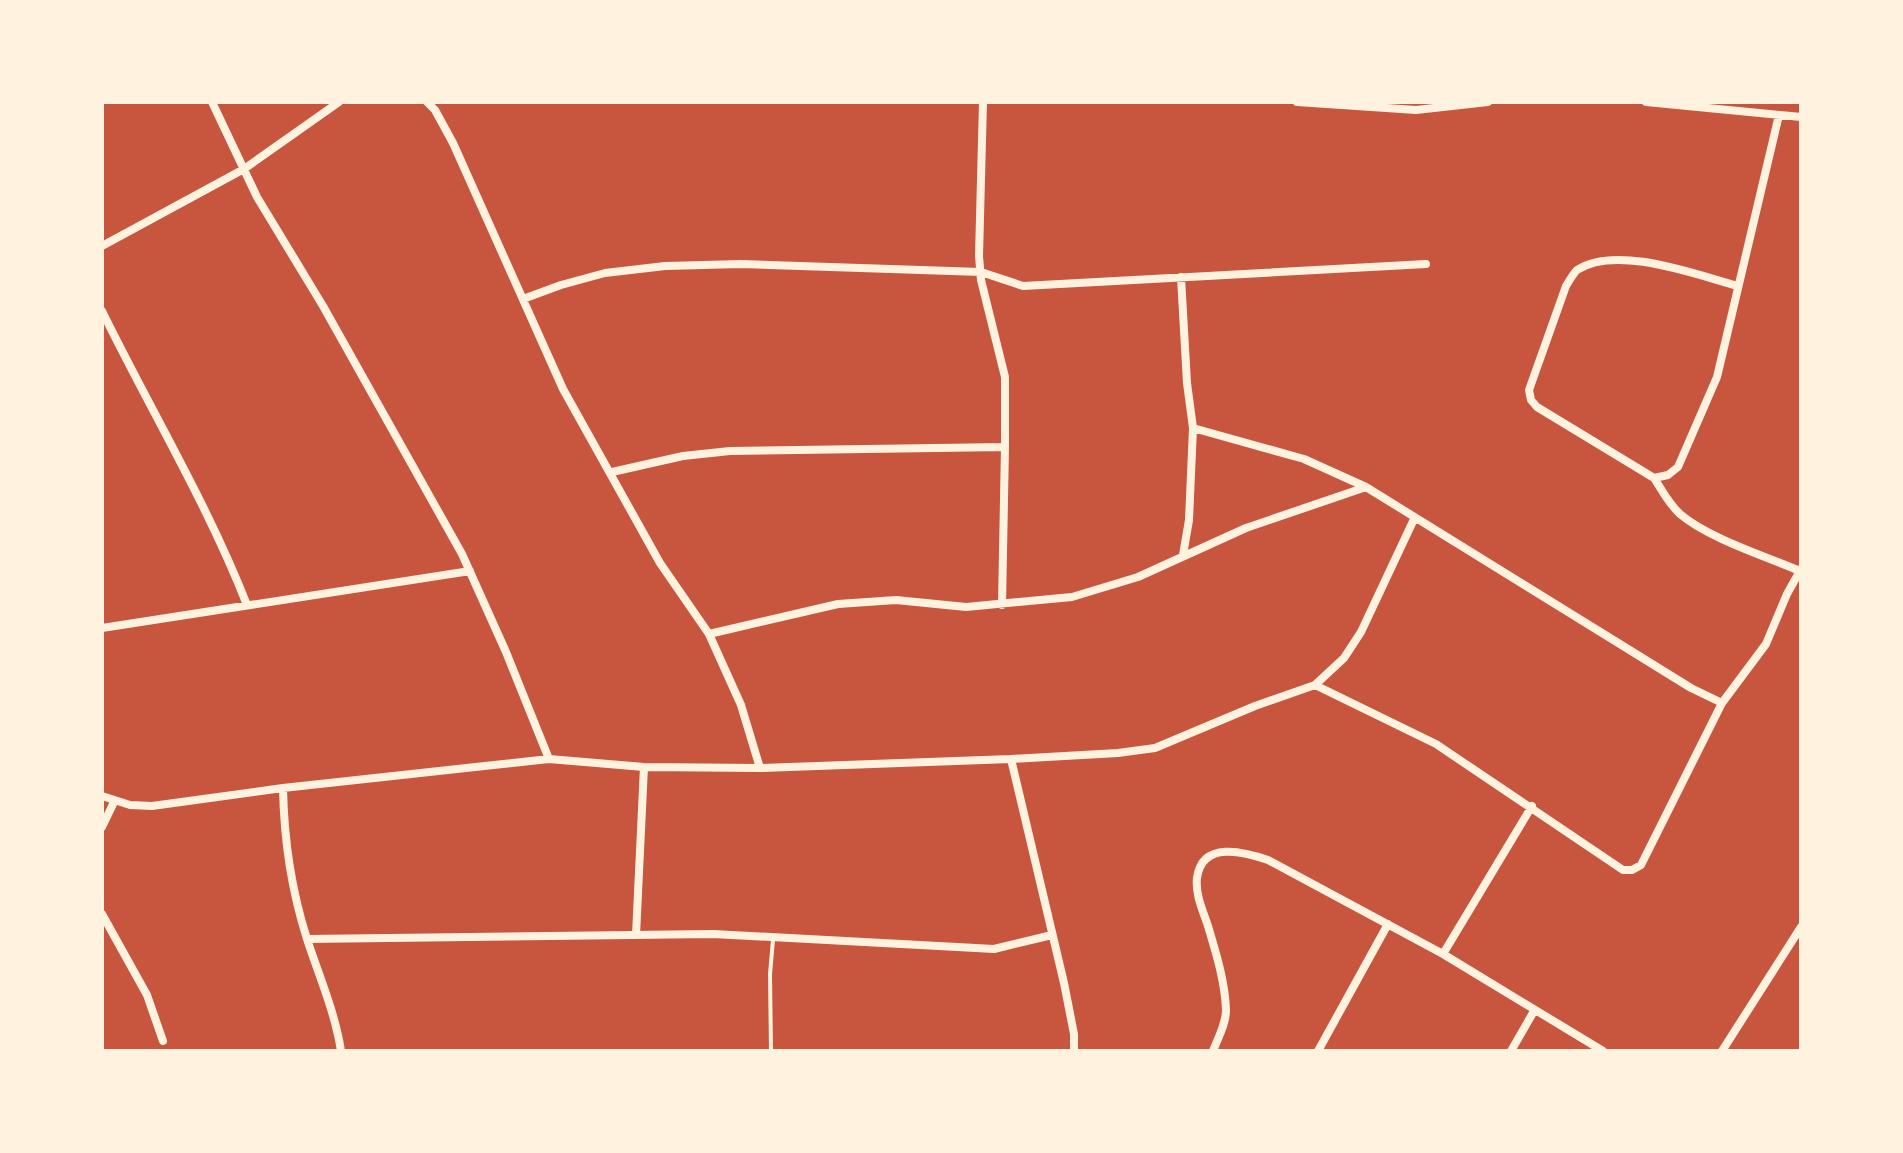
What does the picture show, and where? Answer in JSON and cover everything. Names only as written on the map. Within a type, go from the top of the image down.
[{"type":"street","points":[[212,102],[257,197],[323,306],[470,571],[549,759]]},
{"type":"street","points":[[102,246],[244,169],[339,102]]},
{"type":"street","points":[[427,102],[435,110],[453,143],[563,389],[660,563],[709,634],[741,705],[760,768]]},
{"type":"street","points":[[983,102],[981,272],[1005,377],[1002,605]]},
{"type":"street","points":[[1297,102],[1416,110],[1488,102]]},
{"type":"street","points":[[1646,102],[1801,117]]},
{"type":"street","points":[[1654,478],[1668,475],[1678,467],[1717,377],[1779,115]]},
{"type":"street","points":[[1315,685],[1436,744],[1623,870],[1632,870],[1641,865],[1722,703],[1766,644],[1800,570],[1706,530],[1681,515],[1669,503],[1654,478],[1537,407],[1531,400],[1529,390],[1566,286],[1576,271],[1599,262],[1627,260],[1738,286]]},
{"type":"street","points":[[523,299],[605,273],[665,266],[741,264],[981,272],[1023,286],[1426,264]]},
{"type":"street","points":[[1181,277],[1187,383],[1193,428],[1189,520],[1183,555]]},
{"type":"street","points":[[102,311],[198,495],[247,605]]},
{"type":"street","points":[[1193,428],[1304,459],[1366,487],[1691,688],[1722,703]]},
{"type":"street","points":[[612,472],[683,456],[730,451],[1005,447]]},
{"type":"street","points":[[709,634],[838,604],[896,600],[966,607],[1072,597],[1138,577],[1246,528],[1366,487]]},
{"type":"street","points":[[102,796],[114,802],[152,806],[283,788],[549,759],[644,767],[760,768],[1011,759],[1155,748],[1255,706],[1315,685],[1344,658],[1361,632],[1415,517]]},
{"type":"street","points":[[102,628],[470,571]]},
{"type":"street","points":[[1011,759],[1064,983],[1074,1034],[1074,1051]]},
{"type":"street","points":[[636,935],[644,767]]},
{"type":"street","points":[[283,788],[284,837],[307,939],[332,1009],[341,1051]]},
{"type":"street","points":[[102,827],[114,802]]},
{"type":"street","points":[[1443,954],[1532,806]]},
{"type":"street","points":[[1213,1051],[1226,1014],[1223,980],[1198,894],[1197,876],[1206,861],[1221,851],[1243,851],[1268,860],[1443,954],[1603,1051]]},
{"type":"street","points":[[102,914],[147,995],[163,1041]]},
{"type":"street","points":[[1318,1051],[1388,924]]},
{"type":"street","points":[[1725,1050],[1801,927]]},
{"type":"street","points":[[307,939],[713,934],[994,949],[1052,935]]},
{"type":"street","points":[[1511,1051],[1534,1011]]},
{"type":"lane","points":[[771,1051],[773,937]]}]
